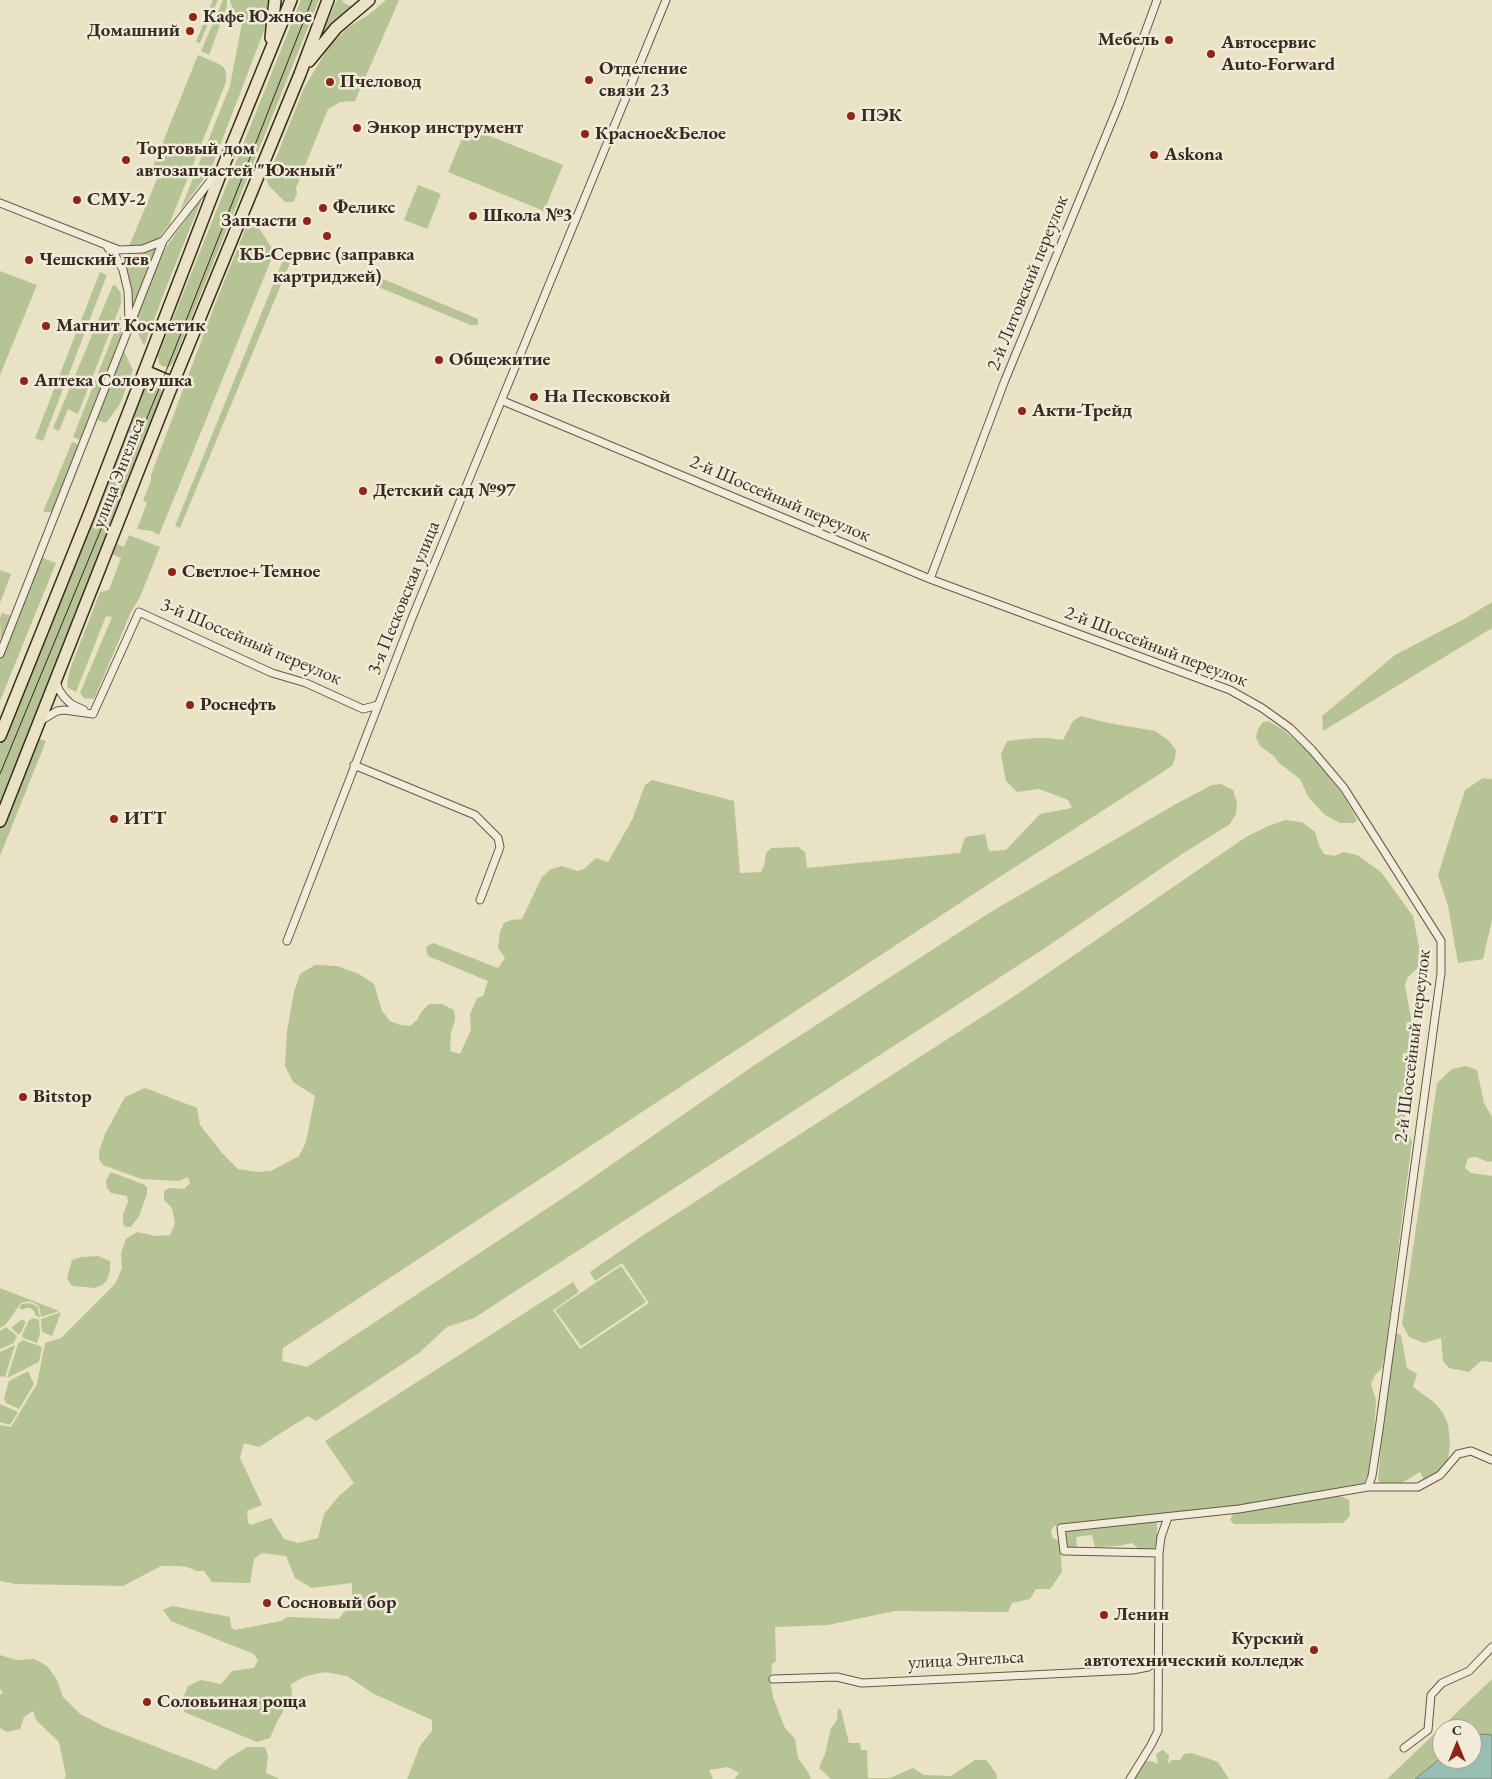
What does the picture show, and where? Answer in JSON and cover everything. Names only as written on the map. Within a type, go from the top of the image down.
[{"type":"main road","points":[[264,64],[273,27],[275,0]]},
{"type":"main road","name":"улица Энгельса","points":[[0,736],[145,371],[225,162],[291,0]]},
{"type":"main road","name":"улица Энгельса","points":[[0,821],[328,0]]},
{"type":"main road","points":[[300,74],[336,28],[369,0]]},
{"type":"main road","points":[[145,371],[174,383]]},
{"type":"street","name":"3-я Песковская улица","points":[[287,940],[412,618],[666,0]]},
{"type":"street","name":"2-й Литовский переулок","points":[[930,579],[1009,372],[1118,104],[1157,0]]},
{"type":"street","points":[[0,654],[163,241],[225,162]]},
{"type":"street","points":[[0,203],[119,250],[136,251],[163,241]]},
{"type":"street","points":[[106,246],[115,255],[123,270],[128,291],[129,327]]},
{"type":"street","name":"2-й Шоссейный переулок","points":[[503,400],[930,579],[1230,690],[1262,708],[1290,728],[1312,750],[1344,788],[1441,940],[1440,983],[1372,1476],[1368,1487]]},
{"type":"street","name":"3-й Шоссейный переулок","points":[[93,714],[139,612],[272,672],[322,689],[363,709],[378,706]]},
{"type":"street","points":[[56,681],[59,690],[71,704],[93,714]]},
{"type":"street","points":[[40,721],[57,711],[64,710],[93,714]]},
{"type":"street","points":[[354,765],[475,815],[498,838],[500,847],[480,900]]},
{"type":"street","points":[[1159,1554],[1064,1551],[1061,1528],[1239,1509],[1368,1487],[1418,1488],[1440,1475],[1458,1454],[1471,1450],[1492,1460]]},
{"type":"street","points":[[1130,1779],[1158,1731],[1159,1554],[1161,1537],[1168,1517]]},
{"type":"street","points":[[1404,1748],[1428,1730],[1432,1695],[1442,1683],[1469,1671],[1492,1647]]},
{"type":"street","name":"улица Энгельса","points":[[773,1680],[836,1677],[862,1683],[1133,1670],[1148,1667],[1159,1660]]},
{"type":"green space","points":[[213,0],[218,0],[200,43],[196,42]]},
{"type":"green space","points":[[223,0],[227,0],[227,6],[209,55],[201,51]]},
{"type":"green space","points":[[230,0],[271,0],[267,23],[211,169],[180,211],[230,86],[242,23]]},
{"type":"green space","points":[[301,0],[319,0],[173,363],[169,367],[164,367],[159,364],[158,356]]},
{"type":"green space","points":[[337,0],[342,0],[353,7],[341,15],[321,36]]},
{"type":"green space","points":[[386,0],[399,0],[355,101],[340,102],[328,109],[296,188],[297,193],[294,201],[285,202],[269,186],[267,180],[304,88],[328,48],[346,29],[368,15]]},
{"type":"green space","points":[[198,55],[223,67],[226,72],[226,82],[169,225],[157,240],[147,246],[128,249],[160,172],[152,169]]},
{"type":"green space","points":[[467,127],[563,165],[544,211],[448,172]]},
{"type":"green space","points":[[418,185],[441,194],[427,229],[404,220]]},
{"type":"green space","points":[[203,196],[144,346],[134,324],[164,250]]},
{"type":"green space","points":[[249,220],[254,220],[271,247],[271,260],[159,535],[152,531],[137,529],[147,503],[143,500],[151,481],[151,475],[217,299]]},
{"type":"green space","points":[[156,249],[132,309],[126,262],[122,255],[133,256]]},
{"type":"green space","points":[[283,260],[290,263],[180,528],[175,526]]},
{"type":"green space","points":[[0,271],[37,285],[0,375]]},
{"type":"green space","points":[[100,272],[107,275],[43,441],[35,438]]},
{"type":"green space","points":[[369,273],[478,319],[478,325],[471,325],[366,282],[365,276]]},
{"type":"green space","points":[[113,285],[121,293],[121,304],[78,414],[68,409],[59,431],[53,428]]},
{"type":"green space","points":[[121,315],[121,341],[82,441],[73,437]]},
{"type":"green space","points":[[123,349],[133,370],[120,404],[106,423],[95,419]]},
{"type":"green space","points":[[151,382],[159,384],[162,392],[101,558],[0,810],[0,745],[145,387]]},
{"type":"green space","points":[[72,442],[81,445],[55,512],[43,512]]},
{"type":"green space","points":[[129,535],[160,547],[140,597],[131,612],[94,699],[84,698],[80,693],[112,617],[106,616],[76,692],[68,688],[67,683],[70,669],[100,592],[109,590],[121,558],[113,555],[117,544],[124,547]]},
{"type":"green space","points":[[40,557],[56,563],[0,701],[0,660]]},
{"type":"green space","points":[[0,570],[11,574],[0,603]]},
{"type":"green space","points":[[1492,602],[1492,628],[1323,731],[1322,716],[1395,655]]},
{"type":"green space","points":[[2,613],[12,616],[1,643],[0,618]]},
{"type":"green space","points":[[1081,716],[1155,731],[1168,740],[1176,750],[1172,766],[998,878],[283,1348],[282,1361],[307,1367],[575,1190],[756,1064],[989,913],[1176,804],[1212,785],[1221,784],[1233,790],[1237,803],[1236,814],[1230,824],[1182,854],[1045,948],[474,1318],[447,1327],[419,1353],[316,1421],[308,1416],[259,1447],[244,1443],[240,1458],[262,1505],[247,1511],[248,1523],[251,1525],[271,1518],[284,1539],[298,1543],[318,1538],[324,1514],[339,1496],[354,1483],[325,1441],[573,1282],[579,1292],[553,1310],[580,1349],[649,1303],[622,1263],[595,1281],[590,1272],[645,1234],[1019,993],[1246,837],[1285,820],[1302,822],[1315,832],[1324,854],[1334,856],[1344,852],[1357,855],[1381,872],[1413,916],[1419,947],[1418,968],[1408,977],[1405,985],[1417,1052],[1414,1078],[1405,1108],[1405,1126],[1412,1141],[1385,1353],[1382,1368],[1375,1375],[1371,1384],[1376,1400],[1374,1433],[1368,1474],[1364,1483],[1240,1506],[1054,1526],[1051,1531],[1052,1537],[1060,1542],[1062,1572],[1050,1589],[1036,1589],[1030,1599],[1012,1603],[1008,1612],[895,1611],[828,1625],[775,1627],[776,1661],[772,1664],[771,1684],[773,1697],[785,1728],[795,1739],[798,1758],[811,1779],[734,1779],[739,1773],[728,1767],[709,1770],[713,1779],[407,1779],[420,1746],[432,1731],[432,1720],[374,1694],[347,1676],[325,1672],[306,1676],[291,1684],[292,1696],[270,1738],[257,1742],[184,1712],[184,1696],[188,1686],[201,1680],[221,1684],[232,1671],[254,1668],[258,1661],[254,1654],[171,1621],[163,1610],[172,1606],[230,1617],[231,1627],[235,1630],[281,1621],[287,1617],[339,1619],[344,1612],[352,1608],[352,1583],[312,1588],[295,1578],[286,1556],[262,1553],[254,1559],[250,1583],[212,1582],[204,1571],[178,1566],[161,1566],[123,1586],[16,1584],[0,1581],[0,1425],[11,1427],[37,1384],[45,1343],[61,1338],[115,1284],[122,1268],[121,1253],[126,1239],[137,1232],[156,1236],[170,1235],[175,1223],[172,1208],[164,1200],[164,1191],[169,1188],[184,1189],[190,1183],[188,1177],[179,1181],[141,1179],[103,1165],[99,1159],[99,1152],[105,1134],[125,1097],[145,1088],[197,1108],[200,1125],[222,1153],[238,1169],[258,1172],[271,1171],[299,1156],[306,1142],[315,1096],[293,1082],[285,1066],[287,1031],[294,992],[300,974],[315,965],[337,966],[359,974],[374,984],[382,1011],[390,1021],[400,1025],[410,1026],[429,1004],[442,1004],[454,1010],[455,1020],[451,1033],[450,1051],[460,1054],[471,1030],[470,1014],[477,998],[483,996],[488,981],[428,956],[427,946],[433,943],[498,968],[505,958],[498,948],[500,932],[504,923],[522,919],[542,877],[551,869],[562,866],[577,871],[584,869],[596,858],[608,862],[632,820],[645,785],[652,780],[734,801],[740,873],[761,872],[766,853],[771,848],[798,847],[805,852],[807,868],[960,853],[965,837],[985,834],[989,851],[1006,850],[1040,814],[1072,808],[1068,800],[1039,789],[1017,792],[1006,781],[1001,754],[1007,741],[1035,738],[1063,740],[1073,721]]},
{"type":"green space","points":[[1268,721],[1284,730],[1308,752],[1341,792],[1357,820],[1354,823],[1340,823],[1325,815],[1309,798],[1300,779],[1260,746],[1256,738],[1258,729],[1263,722]]},
{"type":"green space","points":[[36,738],[46,741],[0,856],[0,828]]},
{"type":"green space","points":[[1483,778],[1492,779],[1492,920],[1483,959],[1458,963],[1448,906],[1438,875],[1465,790]]},
{"type":"green space","points":[[1466,1066],[1477,1070],[1484,1103],[1492,1117],[1492,1161],[1488,1162],[1476,1157],[1468,1158],[1465,1168],[1471,1173],[1492,1176],[1492,1362],[1481,1361],[1469,1372],[1449,1368],[1443,1361],[1441,1338],[1424,1343],[1409,1337],[1402,1324],[1437,1083],[1452,1069]]},
{"type":"green space","points":[[110,1173],[145,1185],[147,1188],[147,1194],[139,1216],[131,1227],[126,1227],[123,1224],[123,1215],[128,1202],[127,1196],[111,1193],[107,1188],[106,1181]]},
{"type":"green space","points":[[98,1256],[110,1261],[110,1271],[107,1280],[102,1285],[95,1288],[73,1286],[70,1284],[67,1278],[72,1260],[81,1257]]},
{"type":"green space","points":[[621,1266],[646,1302],[581,1346],[555,1310]]},
{"type":"green space","points":[[0,1288],[59,1311],[41,1317],[39,1306],[30,1301],[21,1303],[6,1324],[0,1328]]},
{"type":"green space","points":[[30,1303],[38,1307],[40,1318],[30,1308],[25,1308],[24,1310],[19,1308],[22,1304]]},
{"type":"green space","points":[[61,1312],[52,1336],[42,1332],[41,1319]]},
{"type":"green space","points":[[34,1318],[39,1320],[40,1334],[37,1343],[23,1338],[22,1335],[29,1320]]},
{"type":"green space","points":[[22,1319],[26,1322],[20,1334],[18,1334],[11,1328]]},
{"type":"green space","points":[[6,1327],[17,1336],[14,1343],[0,1349],[0,1331]]},
{"type":"green space","points":[[1396,1333],[1401,1335],[1407,1368],[1417,1374],[1413,1387],[1435,1403],[1443,1413],[1448,1424],[1450,1444],[1448,1460],[1438,1472],[1424,1480],[1420,1472],[1400,1484],[1382,1484],[1378,1480],[1381,1445]]},
{"type":"green space","points":[[23,1340],[42,1347],[39,1362],[7,1378],[18,1344]]},
{"type":"green space","points":[[15,1345],[5,1377],[0,1376],[0,1352]]},
{"type":"green space","points":[[28,1371],[34,1384],[19,1409],[6,1403],[4,1398],[9,1381]]},
{"type":"green space","points":[[0,1404],[18,1412],[10,1425],[0,1422]]},
{"type":"green space","points":[[1340,1496],[1349,1500],[1350,1516],[1343,1523],[1234,1524],[1230,1520],[1233,1514]]},
{"type":"green space","points":[[1157,1521],[1157,1541],[1154,1549],[1138,1548],[1132,1543],[1095,1547],[1092,1535],[1076,1537],[1077,1547],[1067,1547],[1065,1535],[1068,1530]]},
{"type":"green space","points":[[0,1655],[17,1660],[34,1659],[47,1666],[57,1680],[63,1697],[80,1714],[105,1727],[216,1770],[226,1760],[247,1747],[265,1747],[268,1756],[266,1773],[280,1779],[64,1779],[66,1776],[59,1742],[36,1720],[33,1711],[24,1717],[20,1729],[7,1732],[0,1728],[0,1695],[3,1693],[0,1689]]},
{"type":"green space","points":[[1492,1679],[1492,1735],[1482,1734],[1482,1719],[1450,1719]]},
{"type":"green space","points":[[838,1708],[841,1710],[849,1743],[860,1743],[861,1750],[867,1750],[868,1778],[890,1778],[913,1768],[924,1775],[951,1776],[975,1760],[986,1760],[996,1773],[997,1779],[831,1779],[819,1768],[825,1754],[831,1728],[837,1720]]},
{"type":"green space","points":[[1432,1736],[1432,1765],[1415,1779],[1387,1779]]},
{"type":"green space","points":[[1163,1750],[1169,1755],[1168,1764],[1172,1760],[1180,1760],[1184,1754],[1192,1753],[1218,1762],[1229,1779],[1134,1779],[1144,1762],[1151,1761],[1158,1764],[1156,1754]]},
{"type":"water","points":[[1482,1734],[1492,1735],[1492,1779],[1415,1779],[1432,1765],[1432,1769],[1482,1769]]},
{"type":"tram line","points":[[0,774],[163,379],[312,0]]},
{"type":"place","name":"Кафе Южное","points":[[193,17]]},
{"type":"place","name":"Домашний","points":[[190,31]]},
{"type":"place","name":"Мебель","points":[[1169,40]]},
{"type":"place","name":"Автосервис Auto-Forward","points":[[1211,54]]},
{"type":"place","name":"Отделение связи 23","points":[[589,80]]},
{"type":"place","name":"Пчеловод","points":[[330,82]]},
{"type":"place","name":"ПЭК","points":[[851,116]]},
{"type":"place","name":"Энкор инструмент","points":[[357,128]]},
{"type":"place","name":"Красное&Белое","points":[[585,134]]},
{"type":"place","name":"Askona","points":[[1154,155]]},
{"type":"place","name":"Торговый дом автозапчастей \"Южный\"","points":[[126,160]]},
{"type":"place","name":"СМУ-2","points":[[77,200]]},
{"type":"place","name":"Феликс","points":[[323,208]]},
{"type":"place","name":"Школа №3","points":[[473,216]]},
{"type":"place","name":"Запчасти","points":[[307,221]]},
{"type":"place","name":"КБ-Сервис (заправка картриджей)","points":[[327,236]]},
{"type":"place","name":"Чешский лев","points":[[29,260]]},
{"type":"place","name":"Магнит Косметик","points":[[46,326]]},
{"type":"place","name":"Общежитие","points":[[439,360]]},
{"type":"place","name":"Аптека Соловушка","points":[[24,381]]},
{"type":"place","name":"На Песковской","points":[[534,397]]},
{"type":"place","name":"Акти-Трейд","points":[[1022,411]]},
{"type":"place","name":"Детский сад №97","points":[[363,491]]},
{"type":"place","name":"Светлое+Темное","points":[[172,572]]},
{"type":"place","name":"Роснефть","points":[[190,705]]},
{"type":"place","name":"ИТТ","points":[[114,819]]},
{"type":"place","name":"Bitstop","points":[[23,1097]]},
{"type":"place","name":"Сосновый бор","points":[[267,1603]]},
{"type":"place","name":"Ленин","points":[[1104,1615]]},
{"type":"place","name":"Курский автотехнический колледж","points":[[1314,1650]]},
{"type":"place","name":"Соловьиная роща","points":[[147,1702]]}]
